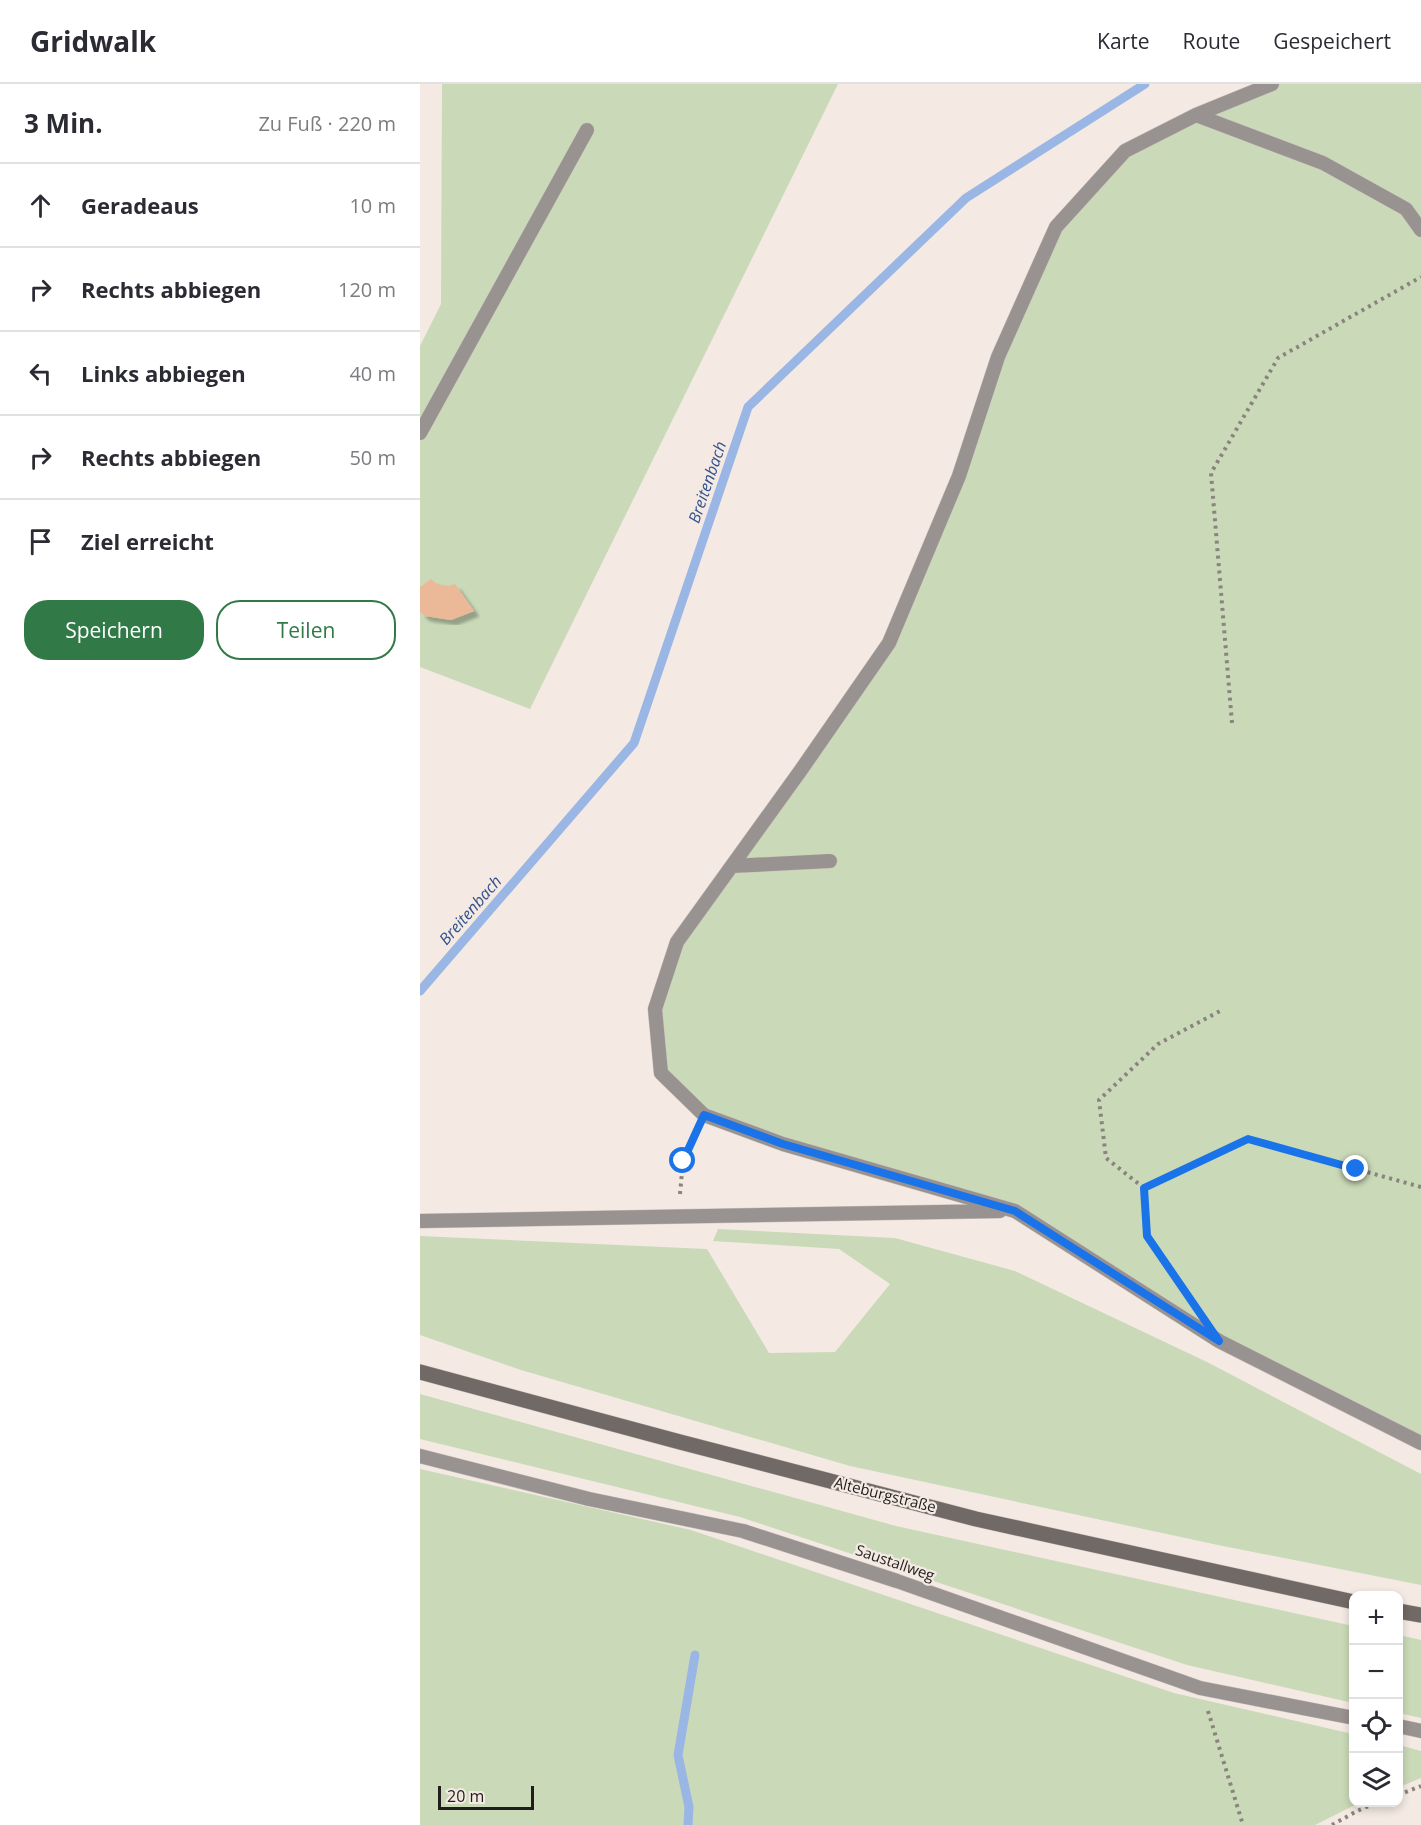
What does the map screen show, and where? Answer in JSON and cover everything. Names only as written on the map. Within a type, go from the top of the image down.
[{"type":"main road","name":"Alteburgstraße","points":[[420,1371],[680,1442],[976,1518],[1349,1601]]},
{"type":"main road","points":[[1403,1612],[1421,1616]]},
{"type":"lane","points":[[1272,84],[1196,115],[1125,152],[1056,227],[998,357],[959,476],[889,642],[677,942],[655,1009],[661,1073],[704,1115],[783,1144],[1015,1211],[1219,1341],[1421,1443]]},
{"type":"lane","points":[[1196,115],[1323,163],[1406,209],[1421,230]]},
{"type":"lane","points":[[420,434],[587,130]]},
{"type":"lane","points":[[732,866],[830,861]]},
{"type":"lane","points":[[420,1221],[1015,1211]]},
{"type":"lane","name":"Saustallweg","points":[[420,1456],[589,1499],[743,1531],[897,1581],[1200,1688],[1349,1717]]},
{"type":"lane","points":[[1403,1727],[1421,1731]]},
{"type":"path","points":[[1232,723],[1210,473],[1278,358],[1421,277]]},
{"type":"path","points":[[1186,1293],[1147,1236],[1144,1188],[1106,1158],[1099,1100],[1158,1044],[1220,1011]]},
{"type":"path","points":[[678,1216],[683,1161],[704,1115]]},
{"type":"path","points":[[1144,1188],[1248,1139],[1421,1187]]},
{"type":"path","points":[[1200,1688],[1243,1825]]},
{"type":"path","points":[[1403,1793],[1421,1786]]},
{"type":"path","points":[[1332,1825],[1366,1807]]},
{"type":"green space","points":[[442,84],[838,84],[530,709],[420,667],[420,346],[441,304]]},
{"type":"green space","points":[[1272,84],[1421,84],[1421,1443],[1219,1341],[1015,1211],[704,1115],[661,1073],[655,1009],[677,942],[889,643],[998,357],[1056,227],[1125,151]]},
{"type":"green space","points":[[718,1229],[895,1238],[1015,1271],[1207,1362],[1421,1474],[1421,1585],[1218,1545],[850,1466],[521,1370],[420,1335],[420,1236],[707,1249],[769,1353],[835,1352],[890,1284],[839,1249],[713,1241]]},
{"type":"green space","points":[[420,1394],[896,1526],[1349,1625],[1349,1702],[1187,1665],[740,1517],[420,1439]]},
{"type":"green space","points":[[420,1469],[691,1530],[1174,1693],[1349,1733],[1349,1807],[1351,1807],[1315,1825],[420,1825]]},
{"type":"green space","points":[[1403,1636],[1421,1640],[1421,1718],[1403,1714]]},
{"type":"green space","points":[[1403,1746],[1421,1751],[1421,1778],[1403,1785]]},
{"type":"building","points":[[431,579],[437,584],[448,586],[455,584],[474,611],[451,620],[425,616],[420,612],[420,587]]},
{"type":"waterway","name":"Breitenbach","points":[[420,991],[634,743],[748,407],[966,198],[1145,84]]},
{"type":"waterway","points":[[688,1825],[689,1807],[678,1755],[695,1655]]},
{"type":"route","points":[[683,1161],[704,1115],[783,1144],[1015,1211],[1219,1341],[1147,1236],[1144,1188],[1248,1139],[1356,1169]]}]
